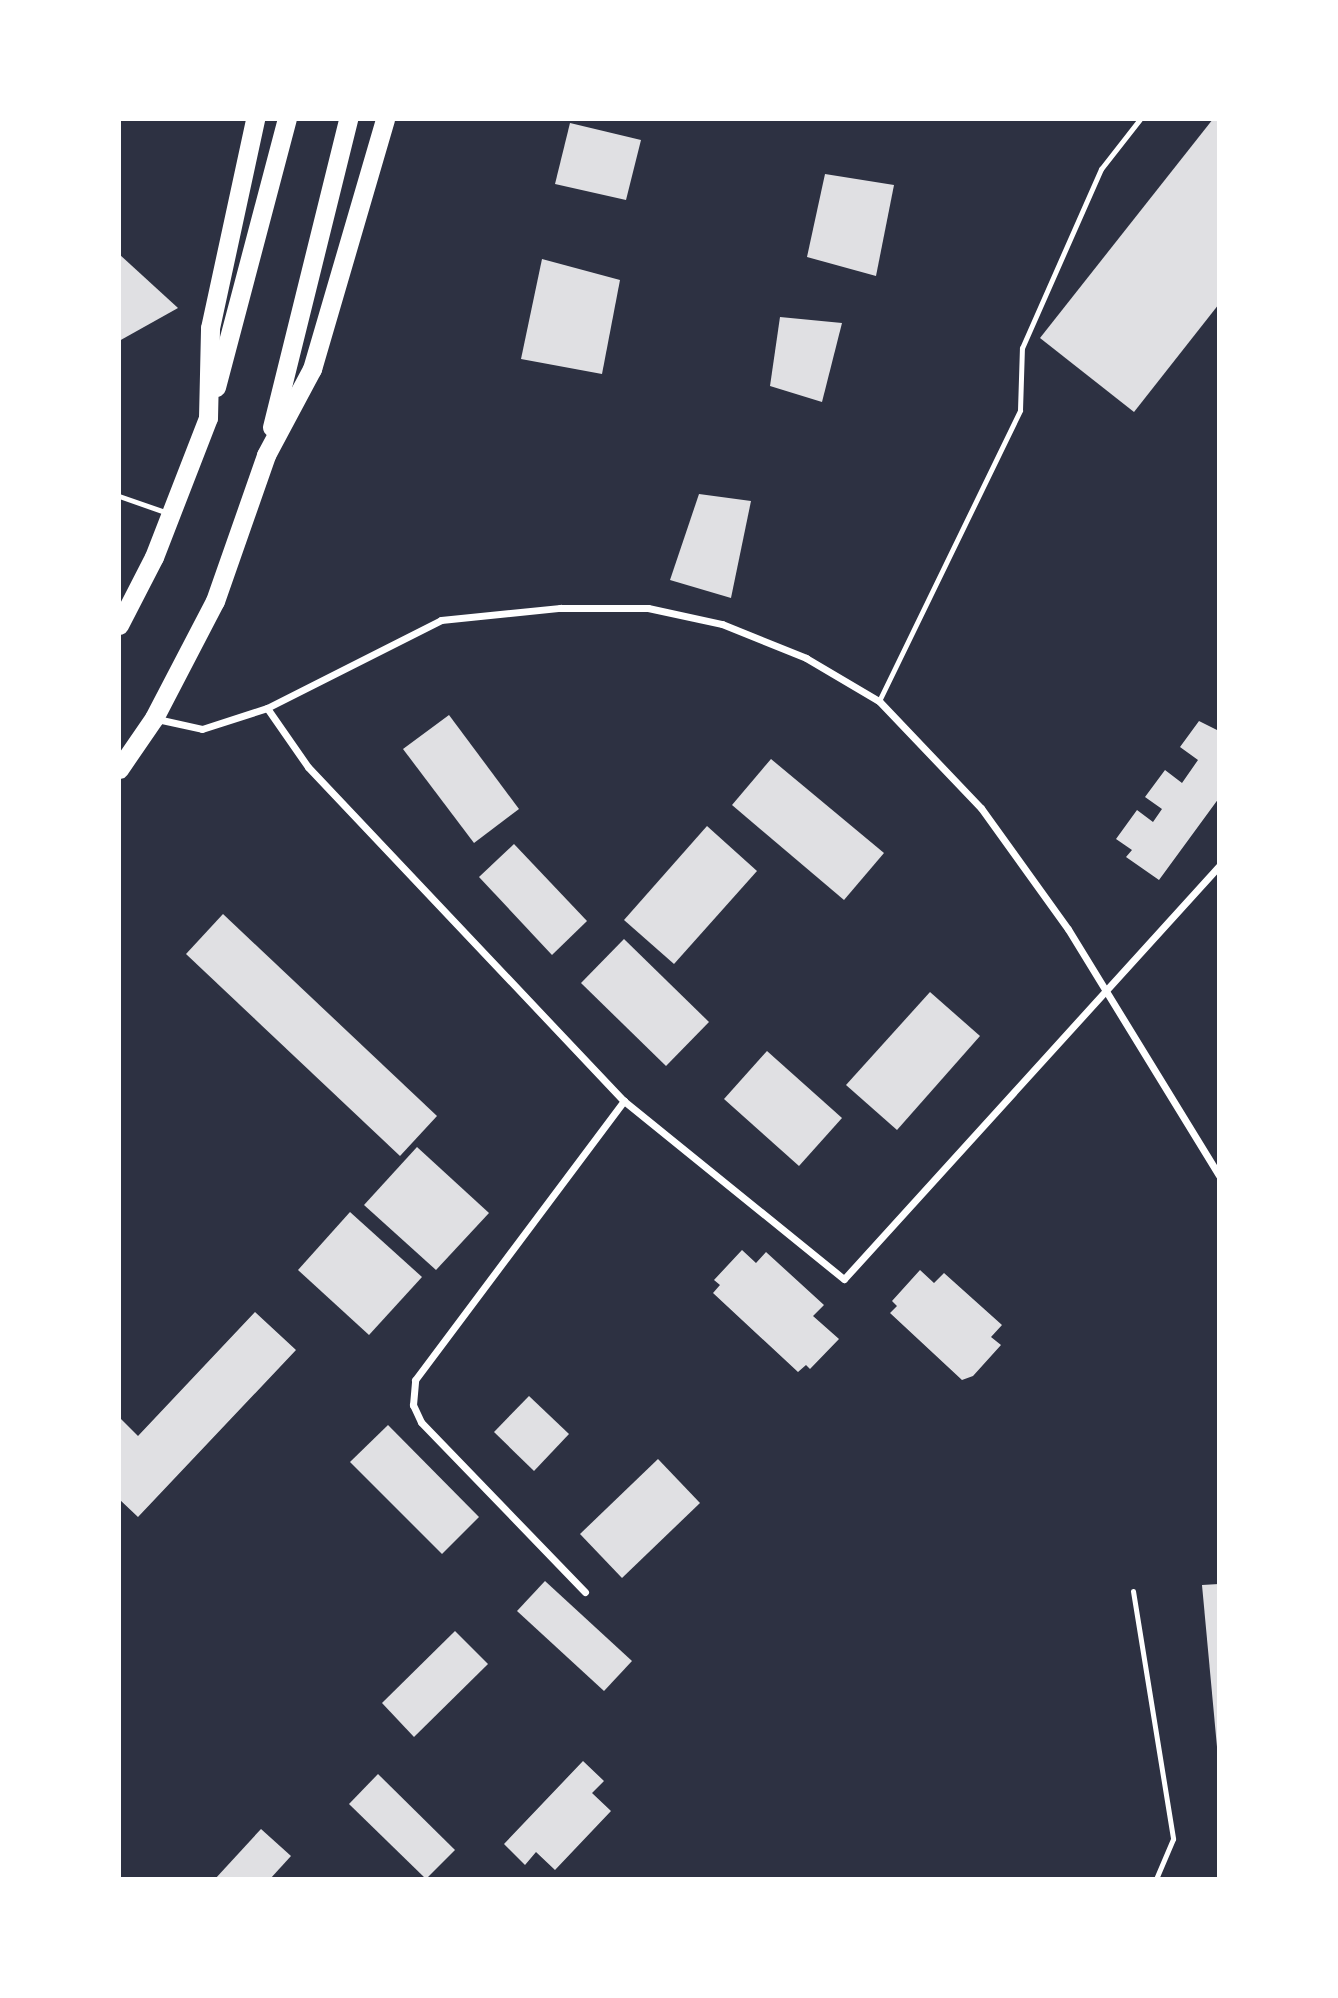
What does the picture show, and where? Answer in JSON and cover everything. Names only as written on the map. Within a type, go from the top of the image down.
[{"type":"highway","points":[[208,418],[210,328],[254,119]]},
{"type":"highway","points":[[119,625],[170,514],[208,418],[287,119]]},
{"type":"highway","points":[[119,769],[154,718],[215,601],[266,455],[348,119]]},
{"type":"highway","points":[[266,455],[312,369],[385,119]]},
{"type":"street","points":[[154,718],[202,729],[267,708],[441,620],[561,608],[648,608],[722,624],[806,658],[879,701],[981,808],[1107,992],[1219,1175]]},
{"type":"street","points":[[267,708],[308,766],[624,1101],[844,1279],[1219,866]]},
{"type":"street","points":[[585,1592],[421,1422],[415,1380],[624,1101]]},
{"type":"lane","points":[[879,701],[1020,410],[1022,348],[1101,169],[1140,119]]},
{"type":"lane","points":[[119,496],[170,514]]},
{"type":"lane","points":[[1133,1591],[1173,1839],[1156,1879]]},
{"type":"building","points":[[1213,119],[1219,119],[1219,304],[1134,412],[1040,338]]},
{"type":"building","points":[[570,123],[641,140],[626,200],[555,184]]},
{"type":"building","points":[[825,174],[894,185],[876,276],[807,257]]},
{"type":"building","points":[[119,254],[178,308],[119,341]]},
{"type":"building","points":[[542,259],[620,280],[602,374],[521,359]]},
{"type":"building","points":[[780,317],[842,323],[822,402],[770,386]]},
{"type":"building","points":[[699,494],[751,501],[731,598],[670,580]]},
{"type":"building","points":[[449,715],[519,809],[474,843],[403,749]]},
{"type":"building","points":[[1199,721],[1219,731],[1219,798],[1159,880],[1126,857],[1132,850],[1116,839],[1137,810],[1153,822],[1162,809],[1145,797],[1165,770],[1182,783],[1198,760],[1180,747]]},
{"type":"building","points":[[771,759],[884,853],[844,900],[732,805]]},
{"type":"building","points":[[707,826],[757,871],[674,964],[624,920]]},
{"type":"building","points":[[514,844],[587,921],[552,955],[479,877]]},
{"type":"building","points":[[223,914],[437,1116],[400,1156],[186,954]]},
{"type":"building","points":[[624,939],[709,1022],[666,1066],[581,983]]},
{"type":"building","points":[[930,992],[980,1036],[897,1130],[846,1085]]},
{"type":"building","points":[[767,1051],[842,1118],[799,1166],[724,1099]]},
{"type":"building","points":[[417,1147],[489,1213],[436,1270],[364,1205]]},
{"type":"building","points":[[350,1212],[422,1277],[369,1335],[298,1270]]},
{"type":"building","points":[[742,1250],[756,1263],[766,1252],[824,1305],[813,1316],[839,1339],[810,1369],[806,1365],[798,1372],[713,1293],[720,1285],[714,1280]]},
{"type":"building","points":[[920,1270],[934,1283],[944,1273],[1002,1325],[991,1337],[1001,1345],[973,1376],[962,1380],[890,1313],[897,1306],[892,1301]]},
{"type":"building","points":[[255,1312],[296,1350],[138,1517],[119,1499],[119,1417],[138,1436]]},
{"type":"building","points":[[529,1396],[569,1434],[534,1471],[494,1432]]},
{"type":"building","points":[[388,1425],[479,1517],[442,1554],[350,1462]]},
{"type":"building","points":[[658,1459],[700,1503],[622,1578],[580,1534]]},
{"type":"building","points":[[545,1581],[632,1661],[604,1691],[517,1611]]},
{"type":"building","points":[[1219,1584],[1219,1747],[1217,1747],[1202,1585]]},
{"type":"building","points":[[455,1631],[488,1664],[414,1737],[382,1703]]},
{"type":"building","points":[[583,1761],[604,1781],[592,1793],[611,1811],[555,1870],[536,1852],[525,1865],[504,1844]]},
{"type":"building","points":[[378,1774],[455,1850],[426,1879],[349,1804]]},
{"type":"building","points":[[261,1829],[291,1856],[270,1879],[215,1879]]}]
